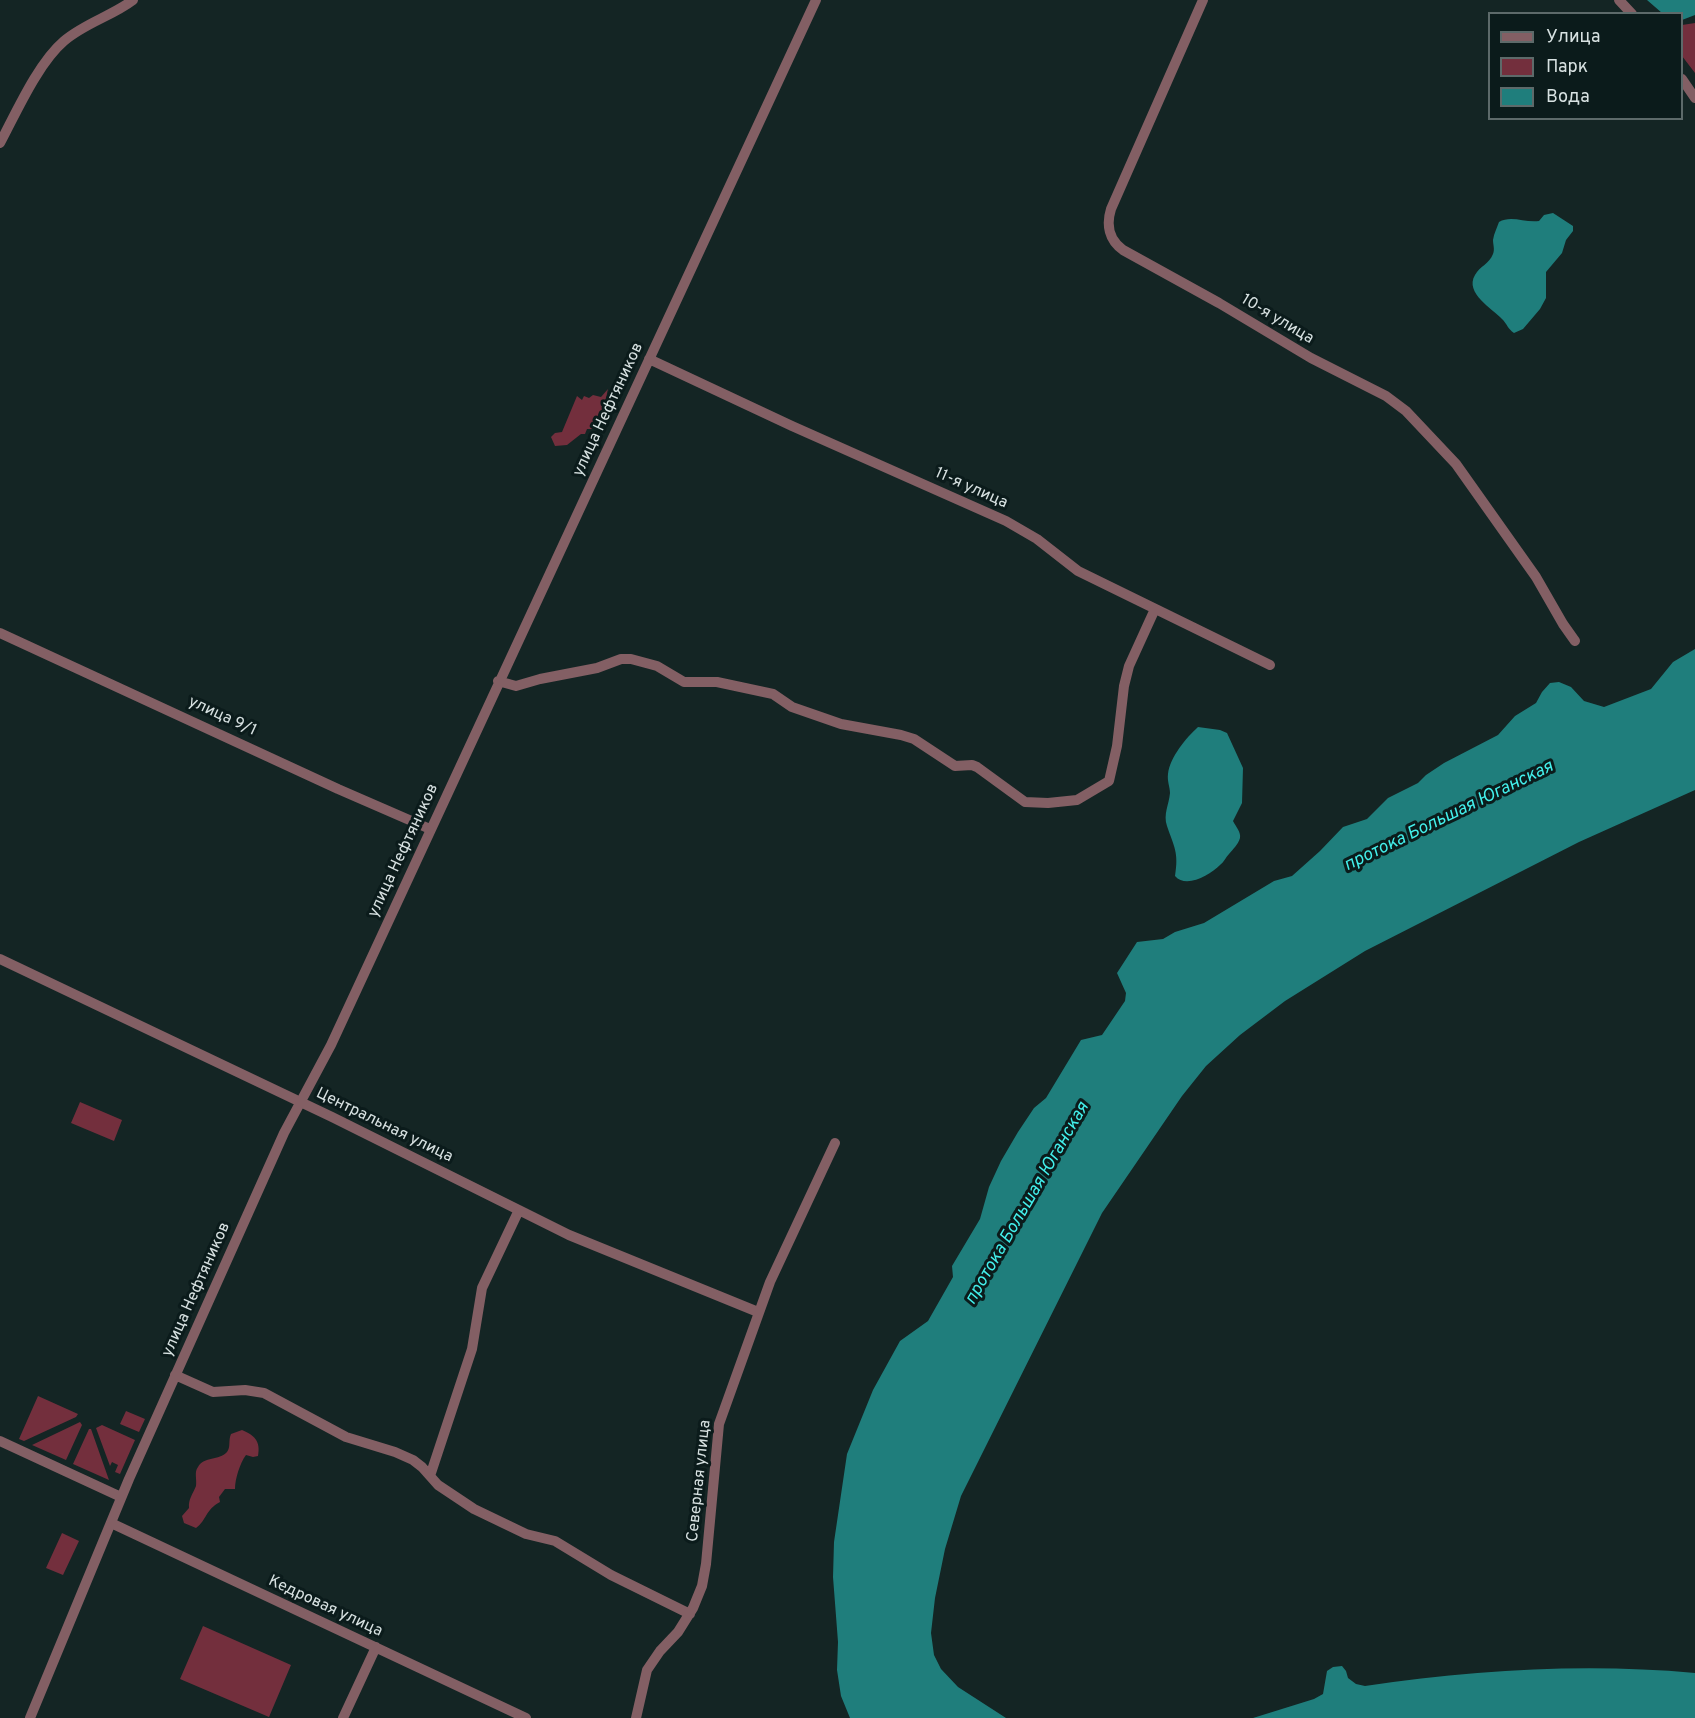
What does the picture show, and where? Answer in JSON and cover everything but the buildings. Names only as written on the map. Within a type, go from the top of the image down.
[{"type":"street","points":[[0,143],[38,74],[58,47],[76,33],[133,0]]},
{"type":"street","name":"улица Нефтяников","points":[[30,1718],[121,1497],[284,1133],[331,1045],[816,0]]},
{"type":"street","name":"10-я улица","points":[[1203,0],[1111,208],[1108,224],[1113,242],[1123,250],[1219,303],[1311,358],[1386,396],[1406,411],[1456,464],[1536,577],[1575,640]]},
{"type":"street","points":[[1619,0],[1630,12]]},
{"type":"street","points":[[1683,80],[1695,98]]},
{"type":"street","name":"11-я улица","points":[[650,359],[792,426],[1006,521],[1037,539],[1078,571],[1270,665]]},
{"type":"street","points":[[498,681],[516,686],[549,676],[597,668],[621,659],[631,659],[663,669],[684,681],[717,682],[773,694],[792,707],[840,724],[908,737],[922,743],[955,766],[977,767],[1025,802],[1048,803],[1077,800],[1109,781],[1117,746],[1124,686],[1129,666],[1155,609]]},
{"type":"street","name":"улица 9/1","points":[[0,633],[430,829]]},
{"type":"street","name":"Центральная улица","points":[[0,959],[592,1245],[758,1312]]},
{"type":"street","name":"Северная улица","points":[[636,1718],[647,1670],[690,1614],[705,1576],[720,1424],[770,1282],[835,1143]]},
{"type":"street","points":[[430,1476],[472,1349],[482,1288],[519,1210]]},
{"type":"street","points":[[175,1376],[213,1392],[245,1390],[264,1394],[346,1437],[413,1460],[438,1485],[474,1509],[526,1534],[555,1541],[606,1572],[690,1614]]},
{"type":"street","points":[[0,1441],[121,1497]]},
{"type":"street","name":"Кедровая улица","points":[[111,1524],[526,1718]]},
{"type":"street","points":[[343,1718],[376,1647]]},
{"type":"green space","points":[[1695,23],[1695,73],[1683,57],[1683,25]]},
{"type":"green space","points":[[608,389],[606,413],[595,422],[593,429],[587,429],[585,434],[581,434],[567,445],[555,446],[551,437],[555,433],[562,432],[577,396],[582,400],[584,396],[601,397]]},
{"type":"green space","points":[[80,1102],[122,1120],[114,1141],[71,1123]]},
{"type":"green space","points":[[38,1396],[78,1414],[24,1441],[19,1439]]},
{"type":"green space","points":[[126,1411],[145,1419],[139,1432],[120,1424]]},
{"type":"green space","points":[[80,1422],[82,1425],[66,1460],[32,1445]]},
{"type":"green space","points":[[102,1425],[135,1440],[120,1474],[115,1472],[118,1465],[112,1462],[110,1466],[96,1428]]},
{"type":"green space","points":[[91,1429],[109,1480],[73,1464]]},
{"type":"green space","points":[[242,1430],[256,1439],[258,1456],[246,1455],[238,1471],[235,1489],[225,1489],[219,1497],[220,1502],[211,1508],[200,1525],[196,1528],[184,1523],[182,1516],[189,1508],[196,1486],[198,1467],[204,1461],[224,1455],[228,1450],[231,1434]]},
{"type":"green space","points":[[62,1533],[79,1541],[63,1575],[46,1568]]},
{"type":"green space","points":[[203,1626],[291,1665],[269,1717],[180,1679]]},
{"type":"water","points":[[1647,0],[1695,0],[1695,15],[1683,20],[1683,12],[1661,12]]},
{"type":"water","points":[[1553,213],[1573,226],[1573,231],[1566,240],[1562,253],[1546,272],[1546,298],[1540,309],[1523,329],[1514,333],[1476,294],[1473,288],[1475,275],[1493,254],[1493,237],[1499,222],[1508,219],[1539,221],[1544,215]]},
{"type":"water","name":"протока Большая Юганская","points":[[1695,649],[1695,790],[1579,842],[1365,951],[1285,1001],[1240,1035],[1206,1066],[1182,1096],[1102,1213],[961,1496],[945,1549],[935,1598],[931,1633],[934,1655],[941,1669],[958,1687],[1006,1718],[850,1718],[841,1696],[837,1670],[838,1642],[833,1577],[834,1542],[847,1454],[873,1390],[900,1341],[928,1321],[953,1277],[952,1266],[980,1219],[989,1187],[1018,1132],[1034,1108],[1046,1098],[1081,1040],[1102,1035],[1125,1001],[1126,993],[1117,973],[1137,942],[1163,939],[1175,932],[1204,923],[1274,881],[1292,876],[1343,827],[1367,819],[1388,798],[1418,783],[1444,763],[1498,735],[1515,716],[1536,703],[1550,683],[1559,682],[1571,687],[1584,701],[1604,707],[1651,689],[1673,662]]},
{"type":"water","points":[[1198,727],[1227,733],[1243,768],[1242,803],[1233,821],[1240,838],[1216,869],[1198,879],[1185,881],[1175,876],[1176,855],[1166,822],[1170,793],[1168,774],[1175,755]]},
{"type":"water","points":[[1342,1666],[1348,1678],[1356,1684],[1365,1686],[1488,1672],[1571,1668],[1695,1673],[1695,1718],[1253,1718],[1314,1699],[1323,1694],[1327,1671],[1333,1667]]}]
